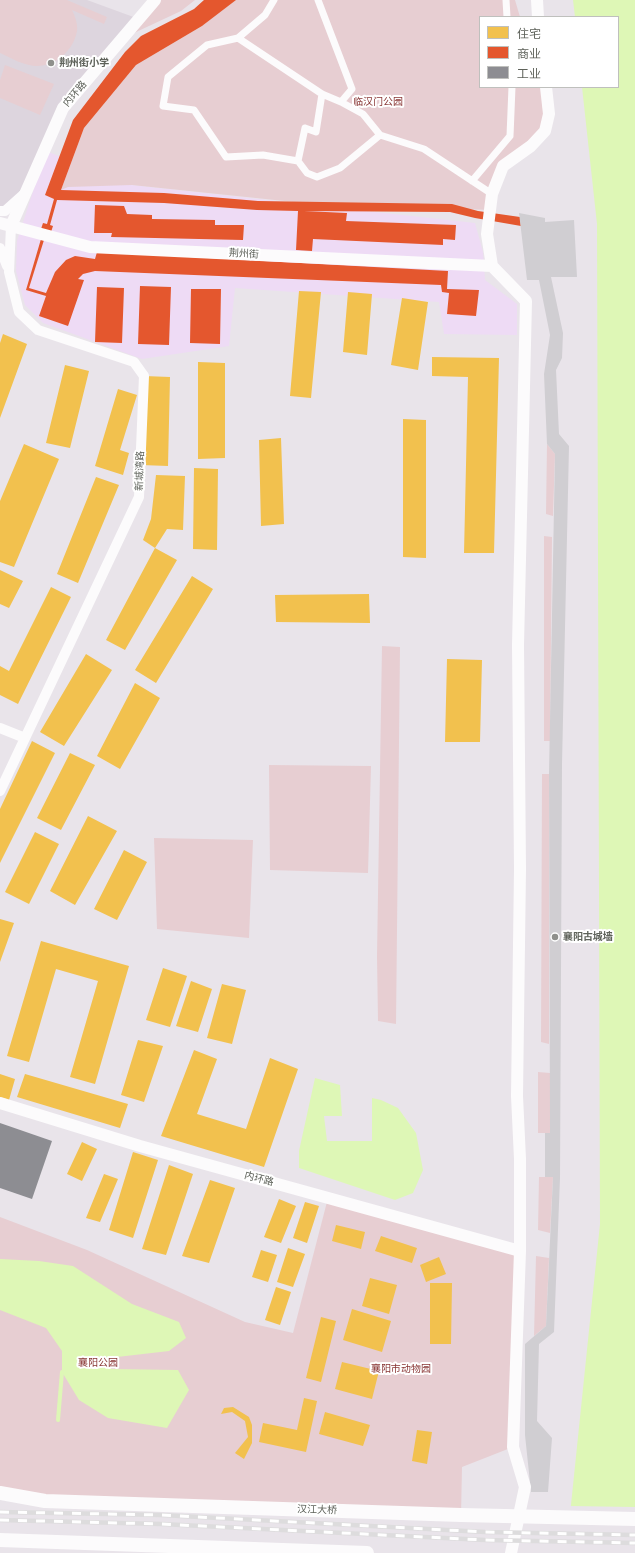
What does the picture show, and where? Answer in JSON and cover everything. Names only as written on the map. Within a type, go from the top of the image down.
[{"type":"main road","name":"汉江大桥","points":[[0,1493],[45,1501],[478,1516],[635,1519]]},
{"type":"main road","points":[[0,1540],[367,1553]]},
{"type":"street","name":"内环路","points":[[6,224],[26,193],[63,108],[155,0]]},
{"type":"street","points":[[274,0],[265,15],[238,38],[207,45],[168,77],[163,106],[194,110],[226,157],[263,155],[298,161],[307,173],[317,177],[340,168],[380,135]]},
{"type":"street","points":[[318,0],[352,89],[341,102]]},
{"type":"street","points":[[506,0],[507,16]]},
{"type":"street","points":[[536,0],[538,16]]},
{"type":"street","points":[[238,38],[322,94],[363,114],[380,135],[424,150],[492,194]]},
{"type":"street","points":[[472,181],[510,136],[512,88]]},
{"type":"street","points":[[511,1553],[525,1487],[513,1447],[520,1251],[520,1159],[517,1096],[520,869],[518,645],[526,301],[492,266],[487,234],[492,194],[503,166],[530,146],[545,130],[549,114],[546,88]]},
{"type":"street","points":[[298,161],[305,128],[316,132],[322,94]]},
{"type":"street","points":[[0,211],[6,211],[26,193]]},
{"type":"street","name":"荆州街","points":[[6,224],[90,247],[492,266]]},
{"type":"street","name":"新城湾路","points":[[0,791],[139,497],[144,376],[134,362],[38,330],[19,312],[9,272],[6,224]]},
{"type":"street","points":[[0,248],[9,272]]},
{"type":"street","points":[[0,728],[25,738]]},
{"type":"street","name":"内环路","points":[[0,1103],[140,1146],[520,1251]]},
{"type":"shaded area","name":"荆州街小学","points":[[0,0],[87,0],[139,19],[63,108],[26,193],[0,211]]},
{"type":"shaded area","points":[[573,0],[635,0],[635,1553],[566,1553],[600,1224],[597,224],[582,88],[619,88],[619,16],[575,16]]},
{"type":"shaded area","points":[[46,151],[132,185],[475,223],[483,252],[485,280],[517,304],[517,335],[444,334],[439,302],[235,288],[229,346],[142,359],[43,323],[25,305],[16,271],[17,241]]},
{"type":"shaded area","points":[[315,1078],[340,1085],[342,1116],[324,1116],[327,1141],[372,1141],[372,1098],[381,1100],[398,1108],[416,1133],[423,1170],[413,1193],[395,1200],[299,1168],[299,1151]]},
{"type":"shaded area","points":[[0,1259],[39,1261],[73,1266],[132,1304],[179,1322],[186,1338],[169,1351],[117,1357],[111,1369],[178,1370],[189,1390],[167,1428],[108,1418],[79,1400],[62,1372],[62,1351],[46,1328],[0,1310]]},
{"type":"green space","points":[[0,0],[67,0],[107,17],[104,24],[72,10],[76,20],[77,31],[75,39],[66,53],[53,62],[45,65],[29,65],[0,53]]},
{"type":"green space","points":[[161,0],[195,0],[181,11],[134,33]]},
{"type":"green space","name":"临汉门公园","points":[[235,0],[515,0],[520,16],[479,16],[479,88],[541,88],[545,131],[503,167],[490,210],[294,202],[132,185],[68,187],[61,190],[84,128],[136,65],[202,26]]},
{"type":"green space","points":[[5,65],[54,84],[40,115],[0,98],[0,80]]},
{"type":"green space","points":[[547,444],[555,454],[553,516],[546,514]]},
{"type":"green space","points":[[544,536],[552,537],[550,741],[544,741]]},
{"type":"green space","points":[[382,646],[400,647],[396,1024],[378,1021],[377,956]]},
{"type":"green space","points":[[269,765],[371,766],[368,873],[270,870]]},
{"type":"green space","points":[[542,774],[549,774],[549,1044],[541,1042]]},
{"type":"green space","points":[[154,838],[253,840],[249,938],[157,929]]},
{"type":"green space","points":[[538,1072],[550,1073],[550,1133],[538,1133]]},
{"type":"green space","points":[[539,1177],[553,1177],[550,1233],[538,1230]]},
{"type":"green space","points":[[328,1198],[520,1251],[513,1447],[462,1467],[461,1515],[0,1493],[0,1217],[87,1250],[245,1322],[293,1333]]},
{"type":"green space","points":[[536,1256],[549,1258],[546,1326],[534,1336]]},
{"type":"pier","points":[[569,1506],[635,1507],[635,1553],[564,1553]]},
{"type":"building: 住宅","points":[[299,291],[321,292],[311,398],[290,396]]},
{"type":"building: 住宅","points":[[348,292],[372,294],[367,355],[343,352]]},
{"type":"building: 住宅","points":[[402,298],[428,302],[418,370],[391,365]]},
{"type":"building: 住宅","points":[[3,334],[27,344],[0,418],[0,343]]},
{"type":"building: 住宅","points":[[432,357],[499,358],[494,553],[464,553],[468,377],[432,376]]},
{"type":"building: 住宅","points":[[198,362],[225,363],[225,458],[198,459]]},
{"type":"building: 住宅","points":[[65,365],[89,371],[70,448],[46,443]]},
{"type":"building: 住宅","points":[[144,376],[170,377],[168,466],[141,465]]},
{"type":"building: 住宅","points":[[118,389],[137,395],[120,450],[129,453],[123,475],[95,466]]},
{"type":"building: 住宅","points":[[403,419],[426,420],[426,558],[403,557]]},
{"type":"building: 住宅","points":[[281,438],[284,524],[261,526],[259,440]]},
{"type":"building: 住宅","points":[[24,444],[59,459],[14,567],[0,562],[0,501]]},
{"type":"building: 住宅","points":[[194,468],[218,469],[217,550],[193,549]]},
{"type":"building: 住宅","points":[[156,475],[185,476],[183,530],[167,529],[155,548],[143,540],[151,519]]},
{"type":"building: 住宅","points":[[96,477],[119,485],[78,583],[57,574]]},
{"type":"building: 住宅","points":[[155,548],[177,560],[125,650],[106,640]]},
{"type":"building: 住宅","points":[[0,570],[23,581],[9,608],[0,604]]},
{"type":"building: 住宅","points":[[192,576],[213,589],[156,683],[135,670]]},
{"type":"building: 住宅","points":[[51,587],[71,597],[18,704],[0,695],[0,666],[9,671]]},
{"type":"building: 住宅","points":[[369,594],[370,623],[276,622],[275,595]]},
{"type":"building: 住宅","points":[[86,654],[112,670],[64,746],[40,732]]},
{"type":"building: 住宅","points":[[447,659],[482,660],[480,742],[445,742]]},
{"type":"building: 住宅","points":[[135,683],[160,698],[120,769],[97,756]]},
{"type":"building: 住宅","points":[[32,741],[55,753],[0,863],[0,809]]},
{"type":"building: 住宅","points":[[70,753],[95,765],[61,830],[37,818]]},
{"type":"building: 住宅","points":[[88,816],[117,831],[75,905],[50,891]]},
{"type":"building: 住宅","points":[[35,832],[59,844],[29,904],[5,892]]},
{"type":"building: 住宅","points":[[124,850],[147,862],[117,920],[94,909]]},
{"type":"building: 住宅","points":[[0,919],[14,923],[0,962]]},
{"type":"building: 住宅","points":[[41,941],[129,966],[95,1084],[70,1077],[98,981],[56,969],[29,1062],[7,1056]]},
{"type":"building: 住宅","points":[[163,968],[187,976],[170,1027],[146,1020]]},
{"type":"building: 住宅","points":[[191,981],[212,989],[198,1032],[176,1026]]},
{"type":"building: 住宅","points":[[222,984],[246,990],[232,1044],[207,1038]]},
{"type":"building: 住宅","points":[[138,1040],[163,1046],[144,1102],[121,1095]]},
{"type":"building: 住宅","points":[[194,1050],[217,1059],[197,1114],[246,1129],[270,1058],[298,1069],[264,1167],[161,1136]]},
{"type":"building: 住宅","points":[[0,1074],[15,1079],[9,1100],[0,1097]]},
{"type":"building: 住宅","points":[[25,1074],[128,1104],[120,1128],[17,1097]]},
{"type":"building: 住宅","points":[[82,1142],[97,1149],[82,1181],[67,1174]]},
{"type":"building: 住宅","points":[[133,1152],[158,1160],[133,1238],[109,1230]]},
{"type":"building: 住宅","points":[[169,1165],[193,1174],[166,1255],[142,1249]]},
{"type":"building: 住宅","points":[[104,1174],[118,1179],[100,1222],[86,1218]]},
{"type":"building: 住宅","points":[[210,1180],[235,1188],[209,1263],[182,1256]]},
{"type":"building: 住宅","points":[[279,1199],[296,1206],[281,1243],[264,1237]]},
{"type":"building: 住宅","points":[[305,1202],[319,1206],[307,1243],[293,1238]]},
{"type":"building: 住宅","points":[[336,1225],[365,1232],[361,1249],[332,1241]]},
{"type":"building: 住宅","points":[[381,1236],[417,1248],[412,1263],[375,1251]]},
{"type":"building: 住宅","points":[[288,1248],[305,1254],[293,1287],[277,1282]]},
{"type":"building: 住宅","points":[[261,1250],[277,1255],[268,1282],[252,1277]]},
{"type":"building: 住宅","points":[[439,1257],[446,1274],[426,1282],[420,1265]]},
{"type":"building: 住宅","points":[[370,1278],[397,1285],[389,1314],[362,1306]]},
{"type":"building: 住宅","points":[[430,1283],[452,1283],[451,1344],[430,1344]]},
{"type":"building: 住宅","points":[[276,1287],[291,1292],[280,1325],[265,1320]]},
{"type":"building: 住宅","points":[[352,1309],[391,1321],[382,1352],[343,1340]]},
{"type":"building: 住宅","points":[[321,1317],[336,1321],[321,1382],[306,1378]]},
{"type":"building: 住宅","points":[[342,1362],[379,1371],[372,1399],[335,1389]]},
{"type":"building: 住宅","points":[[304,1398],[317,1401],[306,1452],[259,1442],[263,1423],[297,1430]]},
{"type":"building: 住宅","points":[[233,1407],[249,1417],[252,1425],[252,1443],[244,1459],[235,1453],[248,1437],[245,1421],[232,1412],[221,1414],[224,1408]]},
{"type":"building: 住宅","points":[[325,1412],[370,1425],[363,1446],[319,1434]]},
{"type":"building: 住宅","points":[[417,1430],[432,1432],[427,1464],[412,1461]]},
{"type":"building: 商业","points":[[204,0],[236,0],[202,26],[136,65],[84,128],[61,190],[164,193],[258,201],[452,204],[478,211],[520,217],[521,226],[450,212],[304,211],[347,213],[346,221],[456,225],[455,240],[443,239],[443,245],[313,239],[312,251],[296,250],[298,211],[257,210],[164,203],[57,200],[50,225],[53,226],[48,241],[44,240],[29,288],[46,293],[55,272],[66,260],[75,256],[95,259],[97,252],[448,271],[447,289],[479,290],[476,316],[447,314],[449,293],[442,292],[441,285],[95,271],[83,274],[78,279],[84,280],[68,326],[39,316],[46,296],[26,290],[41,239],[38,238],[43,223],[47,224],[54,199],[45,195],[73,120],[125,52],[141,36],[194,9]]},
{"type":"building: 商业","points":[[95,205],[124,206],[127,214],[152,215],[152,219],[215,220],[215,225],[244,225],[243,240],[111,237],[112,233],[94,233]]},
{"type":"building: 商业","points":[[140,286],[171,287],[169,345],[138,344]]},
{"type":"building: 商业","points":[[97,287],[124,288],[122,343],[95,342]]},
{"type":"building: 商业","points":[[191,289],[221,289],[220,344],[190,343]]},
{"type":"building: 工业","points":[[0,1123],[52,1141],[32,1199],[0,1188]]},
{"type":"building: 其他","name":"襄阳古城墙","points":[[519,213],[545,218],[545,222],[574,220],[577,277],[551,277],[563,333],[562,358],[556,370],[559,434],[569,446],[562,764],[560,1178],[554,1332],[539,1344],[537,1421],[552,1438],[548,1492],[531,1492],[525,1435],[525,1344],[546,1326],[553,1177],[545,1177],[545,1133],[550,1133],[549,774],[555,454],[547,444],[544,374],[550,335],[539,280],[527,280]]},
{"type":"waterway","points":[[58,1420],[62,1372]]},
{"type":"railway","points":[[0,1512],[161,1515],[485,1532],[635,1535]]},
{"type":"railway","points":[[0,1520],[161,1524],[485,1540],[635,1543]]},
{"type":"place","name":"荆州街小学","points":[[51,63]]},
{"type":"place","name":"襄阳古城墙","points":[[555,937]]},
{"type":"park label","name":"襄阳公园","points":[[98,1363]]},
{"type":"park label","name":"襄阳市动物园","points":[[401,1369]]}]
